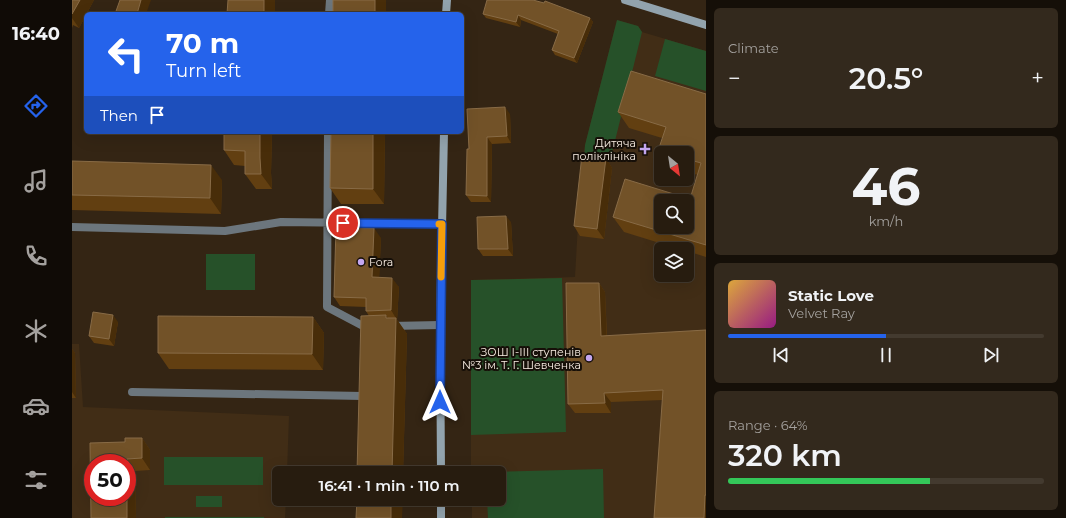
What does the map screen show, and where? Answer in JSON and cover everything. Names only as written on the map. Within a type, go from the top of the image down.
[{"type":"main road","points":[[446,12],[447,0]]},
{"type":"main road","points":[[625,0],[706,25]]},
{"type":"main road","points":[[441,466],[440,325],[444,134]]},
{"type":"main road","points":[[441,506],[441,518]]},
{"type":"lane","points":[[329,12],[330,0]]},
{"type":"lane","points":[[328,134],[327,307],[362,330],[381,326],[440,325]]},
{"type":"lane","points":[[72,227],[225,231],[281,222],[442,224]]},
{"type":"lane","points":[[132,392],[363,396]]},
{"type":"shaded area","name":"ЗОШ І-ІІІ ступенів №3 ім. Т. Г. Шевченка","points":[[617,20],[638,26],[642,32],[706,51],[706,518],[472,518],[472,506],[506,506],[506,466],[471,466],[471,280],[575,277],[579,206],[585,145]]},
{"type":"shaded area","points":[[72,344],[79,344],[83,407],[289,416],[287,466],[272,466],[272,506],[286,506],[285,518],[72,518]]},
{"type":"green space","points":[[617,20],[638,26],[642,32],[610,161],[584,158],[585,145]]},
{"type":"green space","points":[[665,39],[706,51],[706,91],[655,76]]},
{"type":"green space","points":[[206,254],[255,254],[255,290],[206,290]]},
{"type":"green space","points":[[562,278],[566,432],[471,435],[471,280]]},
{"type":"green space","points":[[164,457],[263,457],[263,485],[164,485]]},
{"type":"green space","points":[[603,469],[604,518],[488,518],[487,506],[506,506],[506,471]]},
{"type":"green space","points":[[196,496],[222,496],[222,507],[196,507]]},
{"type":"green space","points":[[264,517],[264,518],[165,518]]},
{"type":"building","points":[[72,0],[80,0],[72,14]]},
{"type":"building","points":[[120,0],[141,0],[138,12],[116,12]]},
{"type":"building","points":[[228,0],[264,0],[264,12],[227,12]]},
{"type":"building","points":[[333,0],[375,0],[375,12],[333,12]]},
{"type":"building","points":[[487,0],[533,0],[544,3],[545,1],[590,18],[574,58],[552,50],[559,31],[518,15],[516,22],[483,14]]},
{"type":"building","points":[[631,71],[706,94],[706,245],[669,234],[694,234],[694,194],[692,194],[701,163],[694,161],[694,146],[660,146],[666,127],[618,112]]},
{"type":"building","points":[[505,107],[507,136],[487,137],[487,196],[466,195],[467,149],[469,149],[467,109]]},
{"type":"building","points":[[224,134],[260,134],[261,174],[245,174],[245,151],[224,150]]},
{"type":"building","points":[[331,134],[373,134],[373,189],[330,188]]},
{"type":"building","points":[[582,155],[606,158],[597,229],[574,226]]},
{"type":"building","points":[[72,161],[211,165],[210,198],[72,195]]},
{"type":"building","points":[[625,179],[674,194],[654,194],[654,229],[613,217]]},
{"type":"building","points":[[506,216],[508,249],[478,249],[477,217]]},
{"type":"building","name":"Fora","points":[[336,227],[374,228],[372,277],[392,278],[391,310],[366,311],[366,298],[334,297]]},
{"type":"building","points":[[566,283],[599,283],[601,336],[706,330],[706,495],[704,518],[654,518],[663,390],[604,393],[605,403],[568,404]]},
{"type":"building","points":[[93,312],[113,315],[109,339],[89,336]]},
{"type":"building","points":[[386,315],[386,318],[396,318],[392,466],[357,466],[361,316]]},
{"type":"building","points":[[158,316],[313,317],[312,354],[158,353]]},
{"type":"building","points":[[125,438],[142,438],[142,458],[136,458],[136,454],[90,454],[90,443],[125,442]]},
{"type":"building","points":[[91,506],[127,506],[127,518],[91,518]]},
{"type":"building","points":[[357,506],[391,506],[391,518],[356,518]]},
{"type":"slow traffic","points":[[439,224],[442,224],[441,277]]},
{"type":"place","name":"Дитяча поліклініка","points":[[645,149]]},
{"type":"place","name":"Fora","points":[[361,262]]},
{"type":"place","name":"ЗОШ І-ІІІ ступенів №3 ім. Т. Г. Шевченка","points":[[589,358]]},
{"type":"route","points":[[343,223],[442,224],[440,402]]}]
